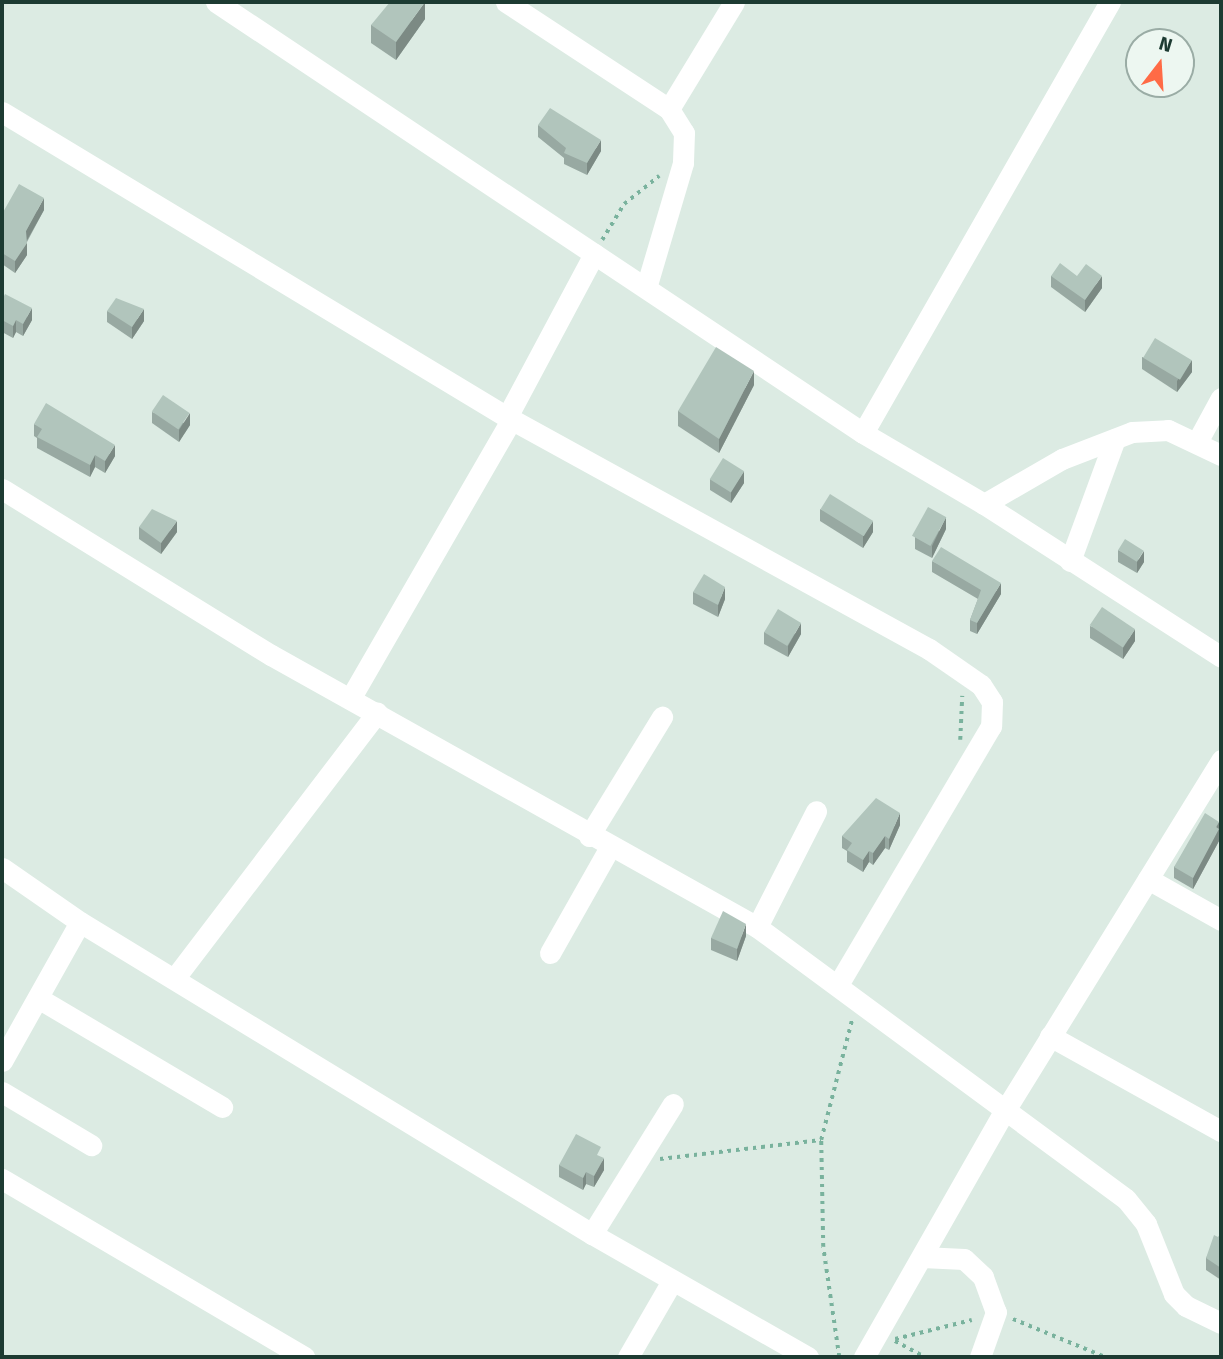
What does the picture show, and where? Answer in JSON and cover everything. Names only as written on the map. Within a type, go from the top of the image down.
[{"type":"street","points":[[216,2],[240,9],[594,254],[863,433],[984,503],[1221,657]]},
{"type":"street","points":[[506,2],[669,109],[684,133],[683,155],[646,288]]},
{"type":"street","points":[[669,109],[734,2]]},
{"type":"street","points":[[863,433],[1110,2]]},
{"type":"street","points":[[2,112],[509,418],[929,649],[981,685],[992,702],[991,726],[838,985]]},
{"type":"street","points":[[350,699],[509,418],[594,254]]},
{"type":"street","points":[[1196,442],[1221,398]]},
{"type":"street","points":[[984,503],[1062,459],[1132,432],[1168,430],[1221,455]]},
{"type":"street","points":[[1070,561],[1115,439]]},
{"type":"street","points":[[2,489],[271,655],[589,836],[757,927],[838,985],[1004,1112],[1126,1199],[1146,1224],[1174,1294],[1186,1306],[1221,1323]]},
{"type":"street","points":[[174,979],[377,713]]},
{"type":"street","points":[[589,836],[662,717]]},
{"type":"street","points":[[864,1357],[1004,1112],[1221,760]]},
{"type":"street","points":[[757,927],[816,811]]},
{"type":"street","points":[[550,953],[610,847]]},
{"type":"street","points":[[2,868],[80,922],[592,1234],[808,1357]]},
{"type":"street","points":[[1148,879],[1221,919]]},
{"type":"street","points":[[4,1051],[80,922]]},
{"type":"street","points":[[37,998],[222,1107]]},
{"type":"street","points":[[1051,1036],[1221,1131]]},
{"type":"street","points":[[2,1092],[90,1145]]},
{"type":"street","points":[[592,1234],[673,1104]]},
{"type":"street","points":[[2,1179],[304,1357]]},
{"type":"street","points":[[922,1256],[964,1259],[983,1277],[996,1312],[980,1357]]},
{"type":"street","points":[[628,1357],[672,1280]]},
{"type":"path","points":[[594,254],[624,204],[683,155]]},
{"type":"path","points":[[959,782],[963,673]]},
{"type":"path","points":[[839,1357],[823,1247],[821,1140],[857,1000]]},
{"type":"path","points":[[637,1162],[821,1140]]},
{"type":"path","points":[[893,1340],[925,1357]]},
{"type":"building","points":[[390,2],[425,2],[396,42],[371,25]]},
{"type":"building","points":[[550,108],[601,140],[587,163],[564,153],[566,148],[538,125]]},
{"type":"building","points":[[19,184],[44,198],[26,231],[27,243],[15,261],[2,253],[2,214]]},
{"type":"building","points":[[1060,263],[1077,276],[1086,264],[1102,276],[1085,300],[1051,276]]},
{"type":"building","points":[[5,294],[32,308],[23,324],[16,320],[13,326],[2,320],[2,300]]},
{"type":"building","points":[[116,298],[144,309],[132,327],[107,311]]},
{"type":"building","points":[[1155,338],[1192,360],[1180,380],[1143,358]]},
{"type":"building","points":[[716,347],[754,371],[719,439],[678,411]]},
{"type":"building","points":[[163,395],[190,413],[178,429],[152,412]]},
{"type":"building","points":[[46,403],[115,445],[105,461],[95,455],[90,465],[37,437],[42,429],[34,424]]},
{"type":"building","points":[[723,458],[744,471],[731,492],[710,479]]},
{"type":"building","points":[[830,494],[873,521],[864,536],[820,509]]},
{"type":"building","points":[[928,507],[946,517],[930,546],[912,536]]},
{"type":"building","points":[[152,509],[177,521],[161,543],[139,527]]},
{"type":"building","points":[[1125,539],[1144,551],[1137,562],[1118,550]]},
{"type":"building","points":[[941,547],[1001,583],[977,623],[970,620],[981,590],[932,561]]},
{"type":"building","points":[[704,574],[725,587],[718,605],[693,592]]},
{"type":"building","points":[[1102,607],[1135,629],[1123,648],[1090,625]]},
{"type":"building","points":[[778,609],[801,623],[787,646],[764,632]]},
{"type":"building","points":[[876,798],[900,813],[889,839],[885,836],[873,853],[869,851],[863,860],[847,850],[852,843],[842,836]]},
{"type":"building","points":[[1205,813],[1219,822],[1216,827],[1219,829],[1193,878],[1174,867]]},
{"type":"building","points":[[723,911],[746,924],[737,949],[711,938]]},
{"type":"building","points":[[576,1134],[601,1147],[597,1155],[604,1158],[594,1176],[586,1172],[583,1178],[559,1165]]},
{"type":"building","points":[[1221,1233],[1221,1268],[1206,1258],[1214,1235],[1218,1237]]}]
